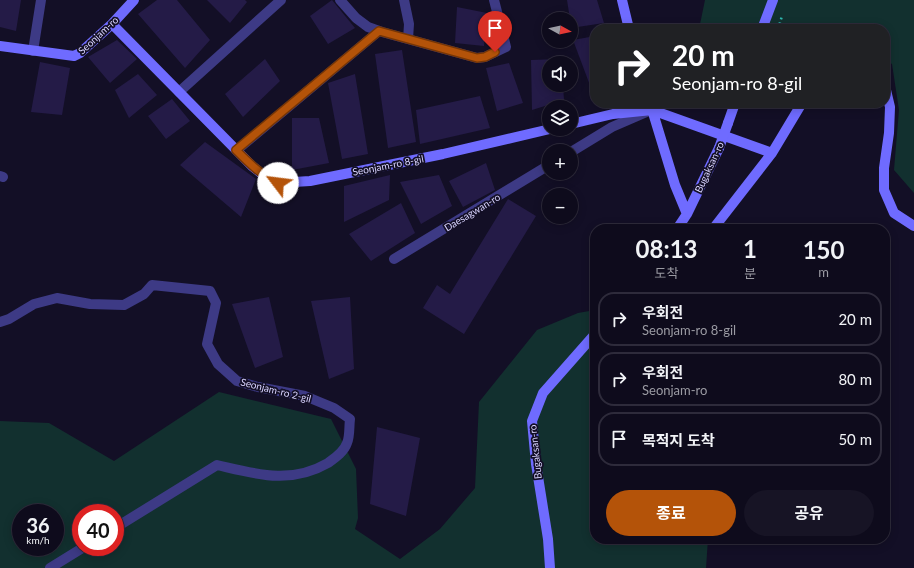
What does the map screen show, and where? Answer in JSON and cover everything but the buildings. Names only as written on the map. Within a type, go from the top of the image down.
[{"type":"street","points":[[32,51],[41,0]]},
{"type":"street","name":"Seonjam-ro","points":[[0,46],[74,56],[80,53],[112,24],[134,0]]},
{"type":"street","points":[[179,92],[281,0]]},
{"type":"street","points":[[340,0],[356,18],[379,31],[477,58],[485,57],[506,47],[494,0]]},
{"type":"street","points":[[404,0],[410,24],[408,39]]},
{"type":"street","points":[[622,0],[628,24]]},
{"type":"street","points":[[764,24],[773,0]]},
{"type":"street","name":"Seonjam-ro 8-gil","points":[[112,24],[252,166],[267,178],[278,183],[310,181],[443,154],[542,131]]},
{"type":"street","points":[[236,150],[379,31]]},
{"type":"street","points":[[578,122],[642,108]]},
{"type":"street","points":[[578,148],[647,108]]},
{"type":"street","points":[[652,108],[675,185],[687,214]]},
{"type":"street","points":[[656,108],[772,153]]},
{"type":"street","name":"Bugaksan-ro","points":[[680,224],[687,214],[719,148],[733,108]]},
{"type":"street","points":[[717,224],[772,153],[799,108]]},
{"type":"street","points":[[890,108],[889,133],[884,168],[884,190],[894,213],[914,226]]},
{"type":"street","name":"Daesagwan-ro","points":[[394,259],[542,169]]},
{"type":"street","name":"Seonjam-ro 2-gil","points":[[0,322],[9,319],[34,304],[58,298],[90,304],[124,306],[144,294],[152,285],[210,291],[216,303],[207,344],[218,364],[237,381],[258,388],[305,396],[334,408],[350,418],[348,443],[336,458],[316,470],[288,476],[258,475],[217,466],[124,523]]},
{"type":"street","name":"Bugaksan-ro","points":[[550,568],[548,539],[536,464],[532,421],[543,393],[590,340]]},
{"type":"street","points":[[50,568],[72,554]]},
{"type":"green space","points":[[705,0],[914,0],[914,193],[894,170],[899,110],[892,64],[890,63],[890,24],[700,24]]},
{"type":"green space","points":[[590,311],[590,544],[708,544],[706,568],[0,568],[0,421],[49,423],[114,461],[219,392],[331,419],[356,469],[358,518],[355,529],[400,559],[440,529],[475,488],[479,402],[537,330],[578,313]]},
{"type":"route","points":[[278,183],[267,178],[236,150],[379,31],[477,58],[485,57],[495,52]]}]
